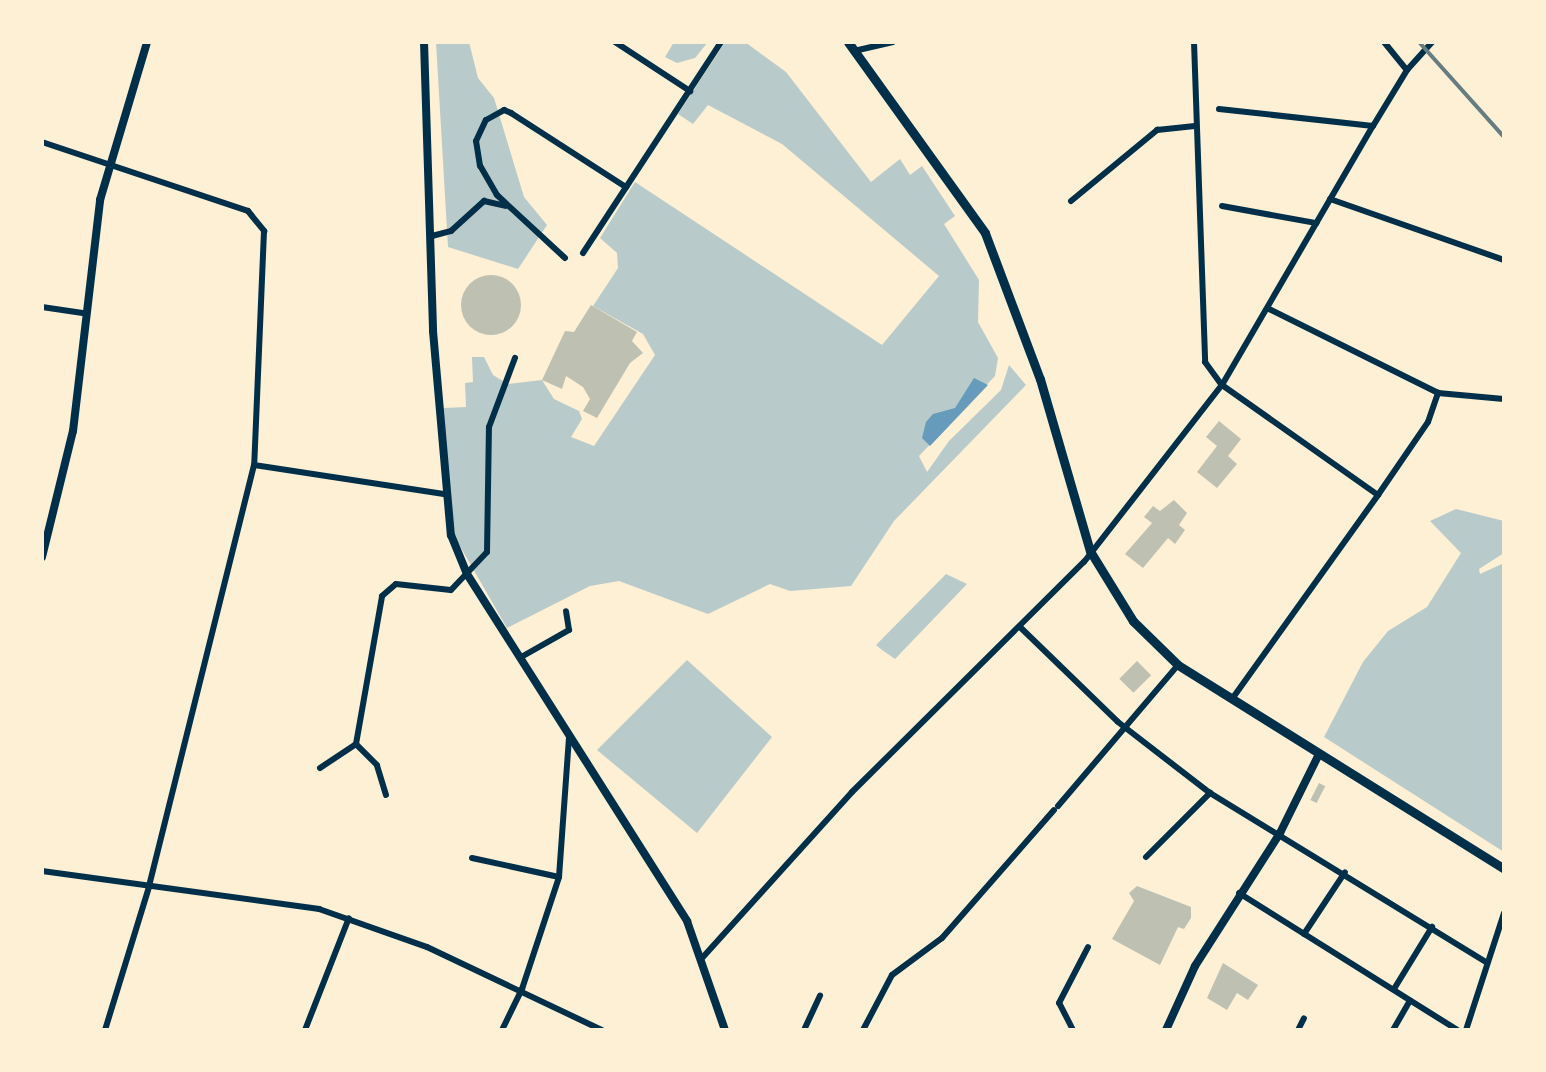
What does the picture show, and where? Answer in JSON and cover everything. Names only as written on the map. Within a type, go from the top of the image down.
[{"type":"main road","points":[[848,42],[985,233],[1040,380],[1090,551],[1133,621],[1178,665],[1504,869]]},
{"type":"main road","points":[[1166,1030],[1239,893],[1280,833],[1319,754]]},
{"type":"street","points":[[42,557],[73,431],[83,313],[108,164],[147,42]]},
{"type":"street","points":[[424,42],[444,494],[451,535],[467,574],[522,656],[662,877],[703,957],[724,1029]]},
{"type":"street","points":[[615,42],[690,91]]},
{"type":"street","points":[[583,254],[721,42]]},
{"type":"street","points":[[854,51],[893,42]]},
{"type":"street","points":[[1194,42],[1195,126],[1205,362],[1222,385],[1378,495]]},
{"type":"street","points":[[1384,42],[1407,70]]},
{"type":"street","points":[[703,957],[852,792],[1020,627],[1090,551],[1222,385],[1269,309],[1316,223],[1407,70],[1432,42]]},
{"type":"street","points":[[1219,109],[1373,126]]},
{"type":"street","points":[[564,258],[507,206],[480,166],[476,141],[486,120],[504,110],[626,187]]},
{"type":"street","points":[[1071,201],[1156,130],[1195,126]]},
{"type":"street","points":[[42,142],[248,212],[261,223],[254,465],[149,886],[105,1030]]},
{"type":"street","points":[[1330,199],[1504,260]]},
{"type":"street","points":[[432,236],[451,231],[484,201],[507,206]]},
{"type":"street","points":[[1222,206],[1316,223]]},
{"type":"street","points":[[42,307],[83,313]]},
{"type":"street","points":[[1269,309],[1438,393],[1504,399]]},
{"type":"street","points":[[320,768],[356,744],[384,590],[396,584],[451,590],[487,552],[489,427],[515,358]]},
{"type":"street","points":[[1232,699],[1428,422],[1438,393]]},
{"type":"street","points":[[254,465],[444,494]]},
{"type":"street","points":[[522,656],[569,630],[566,611]]},
{"type":"street","points":[[1020,627],[1126,726],[1210,793],[1345,872],[1487,963]]},
{"type":"street","points":[[863,1030],[892,975],[942,938],[1178,665]]},
{"type":"street","points":[[502,1030],[522,989],[559,877],[568,729]]},
{"type":"street","points":[[356,744],[377,765],[386,795]]},
{"type":"street","points":[[1146,858],[1210,793]]},
{"type":"street","points":[[472,858],[559,877]]},
{"type":"street","points":[[42,871],[284,901],[349,918],[522,989],[602,1030]]},
{"type":"street","points":[[1304,934],[1345,872]]},
{"type":"street","points":[[1239,893],[1457,1030]]},
{"type":"street","points":[[1466,1030],[1504,913]]},
{"type":"street","points":[[305,1030],[349,918]]},
{"type":"street","points":[[1394,989],[1432,927]]},
{"type":"street","points":[[1073,1030],[1059,1003],[1088,947]]},
{"type":"street","points":[[804,1030],[820,996]]},
{"type":"street","points":[[1393,1030],[1410,1000]]},
{"type":"street","points":[[1298,1030],[1304,1018]]},
{"type":"shaded area","points":[[436,42],[469,42],[478,78],[494,98],[524,197],[547,225],[518,269],[448,247]]},
{"type":"shaded area","points":[[674,42],[708,42],[695,58],[677,63],[665,57]]},
{"type":"shaded area","points":[[725,42],[745,42],[786,72],[871,182],[900,159],[910,175],[922,166],[955,216],[944,224],[979,280],[978,322],[998,358],[995,376],[919,456],[927,472],[949,441],[1001,390],[1009,365],[1026,385],[894,521],[851,586],[790,591],[770,584],[708,614],[619,581],[590,586],[507,628],[453,534],[443,408],[466,407],[465,383],[473,382],[472,357],[484,357],[493,375],[508,384],[542,380],[554,399],[579,411],[582,419],[571,437],[594,446],[655,355],[643,334],[593,306],[618,268],[617,253],[600,238],[635,182],[882,345],[939,276],[782,144],[708,105],[693,124],[678,114]]},
{"type":"shaded area","points":[[1456,509],[1504,521],[1504,553],[1479,569],[1480,574],[1504,563],[1504,852],[1324,737],[1363,662],[1388,631],[1427,607],[1461,553],[1430,521]]},
{"type":"shaded area","points":[[946,574],[967,584],[895,659],[876,645]]},
{"type":"shaded area","points":[[687,660],[772,737],[697,833],[597,750]]},
{"type":"water","points":[[974,378],[988,385],[930,446],[922,438],[926,422],[933,414],[955,408]]},
{"type":"building","points":[[485,275],[497,275],[508,280],[516,288],[521,305],[519,317],[508,330],[497,335],[485,335],[474,330],[466,322],[461,311],[461,299],[466,288],[474,280]]},
{"type":"building","points":[[591,305],[637,332],[632,341],[643,353],[630,363],[597,418],[583,411],[590,399],[583,387],[566,376],[562,389],[542,380],[565,331],[574,332]]},
{"type":"building","points":[[1219,421],[1241,439],[1228,456],[1237,464],[1217,488],[1197,472],[1217,446],[1206,437]]},
{"type":"building","points":[[1174,500],[1187,513],[1179,525],[1185,530],[1175,544],[1168,538],[1143,568],[1125,554],[1152,523],[1144,517],[1153,506],[1160,511]]},
{"type":"building","points":[[1137,661],[1151,675],[1133,693],[1119,679]]},
{"type":"building","points":[[1319,783],[1325,786],[1317,803],[1310,800]]},
{"type":"building","points":[[1137,886],[1191,907],[1191,918],[1184,929],[1178,927],[1160,965],[1112,939],[1134,901],[1129,893]]},
{"type":"building","points":[[1223,963],[1258,985],[1248,1000],[1237,993],[1227,1010],[1207,998]]},
{"type":"railway","points":[[1419,42],[1504,137]]}]
